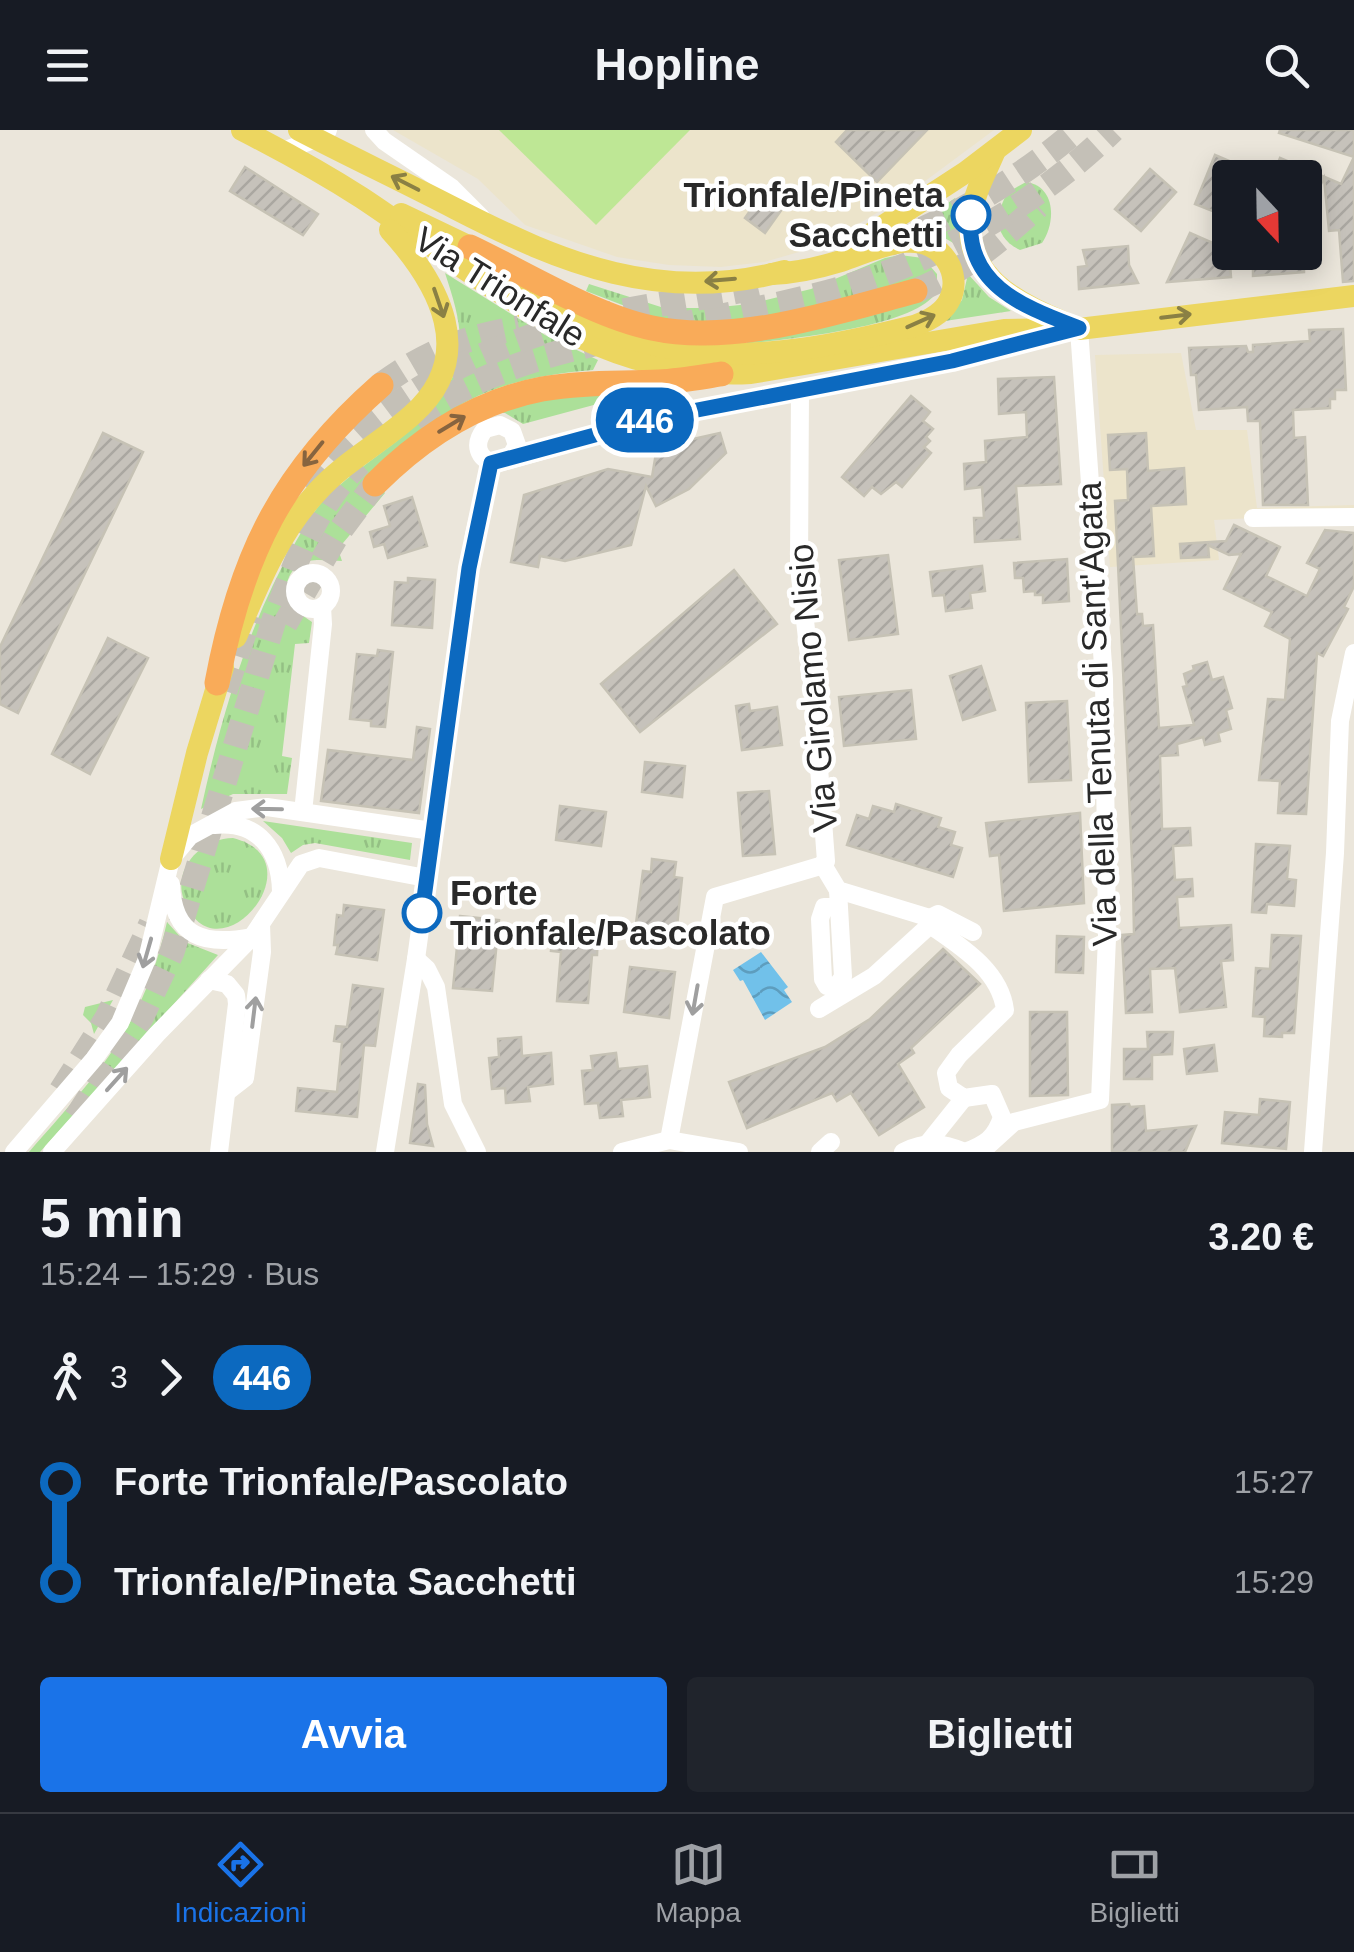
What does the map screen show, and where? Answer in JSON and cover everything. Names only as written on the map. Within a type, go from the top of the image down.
[{"type":"highway","points":[[470,247],[626,321],[690,334],[736,332],[916,291]]},
{"type":"highway","points":[[375,484],[442,429],[503,400],[570,385],[663,382],[721,374]]},
{"type":"highway","points":[[216,683],[237,594],[270,518],[320,444],[380,384]]},
{"type":"main road","name":"Via Trionfale","points":[[242,130],[361,198],[494,290],[564,332],[643,363],[721,374],[785,369],[1004,330],[1079,328],[1354,296]]},
{"type":"main road","name":"Via Trionfale","points":[[314,133],[492,228],[573,262],[630,278],[695,282],[772,274],[858,243],[994,153],[1022,130]]},
{"type":"main road","points":[[994,153],[970,222],[981,265],[1006,295],[1079,328]]},
{"type":"main road","points":[[361,198],[470,247],[542,298],[604,330],[656,347],[708,355],[773,353],[914,326],[934,317],[946,305],[954,281],[944,257],[931,246],[914,242],[880,246],[809,270],[772,274]]},
{"type":"main road","points":[[171,859],[216,683],[266,565],[314,494],[343,466],[419,409],[444,368],[447,333],[433,285],[415,257],[361,198]]},
{"type":"street","name":"Via Trionfale","points":[[374,130],[452,188],[492,228]]},
{"type":"street","points":[[283,151],[314,133]]},
{"type":"street","name":"Via Trionfale","points":[[432,831],[471,554],[500,461],[647,420],[952,361],[1079,328]]},
{"type":"street","name":"Via della Tenuta di Sant'Agata","points":[[981,1152],[1014,1122],[1100,1100],[1107,938],[1104,679],[1079,328]]},
{"type":"street","name":"Via Girolamo Nisio","points":[[669,1140],[714,897],[823,865],[826,858],[799,567],[800,390]]},
{"type":"street","points":[[1253,518],[1354,517]]},
{"type":"street","points":[[303,812],[322,607]]},
{"type":"street","points":[[1313,1152],[1346,816],[1340,722],[1354,653]]},
{"type":"street","points":[[14,1152],[94,1059],[124,1017],[147,959],[171,859],[190,836],[226,815],[256,808],[432,831],[385,1152]]},
{"type":"street","points":[[208,826],[233,824],[264,839],[277,859],[280,891]]},
{"type":"street","points":[[52,1152],[256,930],[301,864],[315,858],[426,878]]},
{"type":"street","points":[[171,859],[172,904],[186,928],[212,940],[256,930]]},
{"type":"street","points":[[823,865],[838,899],[930,921],[987,970],[1005,1003],[1005,1010],[946,1073],[949,1088],[964,1098],[992,1094],[1002,1116],[996,1134],[985,1145],[965,1152],[945,1144],[928,1143],[903,1152]]},
{"type":"street","points":[[819,1008],[874,976],[938,914],[972,932]]},
{"type":"street","points":[[227,1092],[245,1078],[262,952],[256,930]]},
{"type":"street","points":[[416,959],[427,969],[436,987],[453,1104],[477,1152]]},
{"type":"street","points":[[209,980],[227,984],[237,999],[219,1152]]},
{"type":"street","points":[[928,1143],[964,1098]]},
{"type":"street","points":[[469,1133],[494,1152]]},
{"type":"street","points":[[622,1152],[669,1140],[738,1152]]},
{"type":"shaded area","points":[[393,130],[994,130],[905,196],[840,235],[764,262],[721,267],[617,257],[525,225],[478,179]]},
{"type":"shaded area","points":[[1181,353],[1196,430],[1247,430],[1257,508],[1354,505],[1354,525],[1253,518],[1214,520],[1219,560],[1110,567],[1095,355]]},
{"type":"green space","points":[[499,130],[690,130],[596,225]]},
{"type":"green space","points":[[1026,182],[1043,190],[1051,216],[1042,243],[1020,250],[1005,239],[999,217],[1008,192]]},
{"type":"green space","points":[[955,198],[958,204],[955,244],[919,223]]},
{"type":"green space","points":[[900,255],[923,258],[937,274],[937,292],[924,304],[878,323],[747,344],[745,322],[669,323],[586,291],[589,284],[664,308],[750,304],[811,289]]},
{"type":"green space","points":[[445,273],[545,335],[598,360],[593,370],[518,382],[465,402],[371,480],[385,493],[338,549],[342,561],[302,563],[288,579],[290,607],[312,622],[309,643],[295,644],[282,756],[292,758],[287,794],[233,794],[201,809],[217,741],[249,641],[300,534],[339,485],[429,412],[453,376],[460,337]]},
{"type":"green space","points":[[968,274],[989,297],[1011,311],[945,321],[962,300]]},
{"type":"green space","points":[[642,392],[523,424],[505,413],[496,413],[520,400]]},
{"type":"green space","points":[[263,821],[412,843],[410,860],[315,843],[291,853],[282,838]]},
{"type":"green space","points":[[233,838],[257,850],[267,869],[265,889],[254,909],[237,923],[218,929],[199,922],[184,900],[182,877],[201,849]]},
{"type":"green space","points":[[167,922],[185,942],[218,955],[40,1152],[29,1152],[97,1072],[131,1021],[157,959]]},
{"type":"green space","points":[[113,1000],[94,1034],[83,1015],[85,1007]]},
{"type":"water","points":[[761,952],[788,987],[784,990],[792,1002],[765,1020],[743,980],[733,970]]},
{"type":"building","points":[[847,130],[927,130],[877,182],[836,142]]},
{"type":"building","points":[[1354,130],[1354,157],[1279,133]]},
{"type":"building","points":[[1354,157],[1354,281],[1343,282],[1339,230],[1329,231],[1322,176],[1341,184]]},
{"type":"building","points":[[1212,162],[1212,211],[1195,204]]},
{"type":"building","points":[[245,167],[318,214],[303,235],[230,191]]},
{"type":"building","points":[[1150,169],[1176,192],[1141,231],[1115,209]]},
{"type":"building","points":[[767,187],[787,202],[765,233],[745,218]]},
{"type":"building","points":[[1190,233],[1212,243],[1212,270],[1230,270],[1231,277],[1167,282]]},
{"type":"building","points":[[1128,246],[1129,265],[1138,283],[1079,289],[1078,267],[1087,266],[1083,250]]},
{"type":"building","points":[[1253,270],[1304,270],[1304,272],[1253,276]]},
{"type":"building","points":[[1343,329],[1346,390],[1335,390],[1330,408],[1293,410],[1294,438],[1305,437],[1308,505],[1263,505],[1260,421],[1248,421],[1247,407],[1199,410],[1189,348],[1246,346],[1248,352],[1253,352],[1253,345],[1310,341],[1309,330]]},
{"type":"building","points":[[1054,377],[1061,484],[1016,486],[1020,539],[975,542],[974,518],[984,518],[982,487],[965,489],[964,464],[986,462],[985,441],[1027,437],[1026,412],[999,414],[998,379]]},
{"type":"building","points":[[911,396],[930,412],[923,421],[933,429],[924,447],[931,453],[902,487],[896,482],[881,494],[872,487],[864,496],[842,477]]},
{"type":"building","points":[[103,433],[143,452],[18,713],[0,704],[0,647]]},
{"type":"building","points":[[720,433],[726,453],[689,489],[656,506],[646,486],[631,545],[565,561],[540,556],[538,567],[511,562],[524,495],[608,469],[652,477],[657,447]]},
{"type":"building","points":[[1146,433],[1148,471],[1184,468],[1186,504],[1151,506],[1154,556],[1133,557],[1137,614],[1142,614],[1143,626],[1153,625],[1159,728],[1194,725],[1183,687],[1187,686],[1184,674],[1207,662],[1212,680],[1223,677],[1232,708],[1226,710],[1231,729],[1218,733],[1220,741],[1205,745],[1203,737],[1177,744],[1178,755],[1160,756],[1162,829],[1190,828],[1191,845],[1173,846],[1175,880],[1192,879],[1193,896],[1177,897],[1179,928],[1231,925],[1233,960],[1221,961],[1226,1007],[1180,1012],[1175,968],[1150,969],[1152,1012],[1126,1013],[1122,935],[1134,934],[1133,881],[1115,501],[1128,500],[1127,469],[1110,470],[1108,435]]},
{"type":"building","points":[[412,497],[427,546],[388,558],[384,544],[374,547],[370,532],[390,526],[384,506]]},
{"type":"building","points":[[1234,525],[1280,547],[1266,576],[1307,596],[1320,569],[1307,563],[1325,530],[1354,533],[1354,586],[1344,607],[1348,609],[1323,656],[1317,653],[1306,814],[1278,813],[1280,781],[1259,780],[1268,699],[1285,700],[1290,639],[1265,626],[1272,612],[1224,589],[1241,554],[1229,555],[1208,545],[1209,557],[1181,558],[1180,544],[1226,541]]},
{"type":"building","points":[[888,555],[898,634],[849,640],[839,560]]},
{"type":"building","points":[[1067,559],[1069,601],[1043,603],[1043,595],[1024,592],[1023,578],[1015,578],[1014,563]]},
{"type":"building","points":[[982,566],[985,591],[970,593],[972,608],[946,611],[944,595],[933,596],[930,572]]},
{"type":"building","points":[[734,570],[777,624],[640,732],[601,684]]},
{"type":"building","points":[[408,578],[435,580],[432,628],[392,625],[395,582],[408,583]]},
{"type":"building","points":[[108,638],[148,658],[90,774],[52,754]]},
{"type":"building","points":[[378,650],[393,652],[385,727],[350,719],[357,654],[377,656]]},
{"type":"building","points":[[981,666],[995,710],[963,720],[950,676]]},
{"type":"building","points":[[911,690],[916,739],[844,746],[839,697]]},
{"type":"building","points":[[1067,701],[1071,780],[1029,782],[1026,703]]},
{"type":"building","points":[[749,704],[750,711],[777,707],[782,745],[742,750],[736,706]]},
{"type":"building","points":[[417,727],[430,729],[419,813],[321,801],[328,750],[413,760]]},
{"type":"building","points":[[645,762],[685,766],[682,797],[642,792]]},
{"type":"building","points":[[769,791],[775,854],[743,856],[738,793]]},
{"type":"building","points":[[896,804],[941,818],[938,827],[955,832],[951,845],[962,848],[953,877],[847,845],[857,815],[869,819],[873,806],[894,812]]},
{"type":"building","points":[[560,806],[606,812],[601,846],[556,840]]},
{"type":"building","points":[[1080,813],[1084,903],[1004,911],[999,855],[990,856],[986,823]]},
{"type":"building","points":[[1256,844],[1290,846],[1287,879],[1296,880],[1294,906],[1267,904],[1266,913],[1252,912]]},
{"type":"building","points":[[652,859],[676,862],[674,877],[682,878],[676,936],[635,931],[643,871],[651,872]]},
{"type":"building","points":[[344,905],[384,910],[377,960],[336,954],[337,915],[343,916]]},
{"type":"building","points":[[460,916],[499,920],[492,991],[453,988]]},
{"type":"building","points":[[553,929],[598,933],[588,1003],[557,1001],[561,952],[551,951]]},
{"type":"building","points":[[1272,935],[1301,936],[1294,1033],[1282,1033],[1282,1037],[1264,1036],[1265,1017],[1253,1016],[1256,968],[1270,969]]},
{"type":"building","points":[[1057,936],[1084,937],[1083,973],[1056,972]]},
{"type":"building","points":[[943,949],[980,984],[911,1048],[914,1053],[898,1064],[924,1107],[879,1135],[851,1093],[837,1101],[832,1093],[747,1128],[729,1082],[825,1047],[870,1019]]},
{"type":"building","points":[[630,967],[675,972],[669,1018],[624,1012]]},
{"type":"building","points":[[353,985],[383,989],[375,1046],[364,1045],[357,1117],[296,1111],[298,1088],[337,1092],[342,1042],[334,1041],[336,1026],[347,1027]]},
{"type":"building","points":[[1030,1012],[1067,1012],[1068,1095],[1030,1096]]},
{"type":"building","points":[[1147,1032],[1173,1032],[1172,1054],[1152,1055],[1152,1079],[1124,1079],[1124,1049],[1148,1049]]},
{"type":"building","points":[[521,1037],[522,1056],[551,1053],[553,1084],[528,1087],[530,1101],[506,1103],[505,1088],[492,1089],[489,1058],[499,1057],[498,1039]]},
{"type":"building","points":[[1214,1045],[1217,1071],[1187,1074],[1184,1049]]},
{"type":"building","points":[[616,1053],[618,1069],[647,1066],[650,1097],[621,1100],[623,1116],[600,1118],[598,1103],[585,1104],[582,1071],[593,1070],[591,1056]]},
{"type":"building","points":[[418,1084],[425,1085],[427,1124],[433,1146],[410,1143]]},
{"type":"building","points":[[1260,1099],[1290,1102],[1286,1149],[1222,1143],[1225,1112],[1259,1115]]},
{"type":"building","points":[[1112,1105],[1144,1106],[1146,1131],[1196,1126],[1185,1152],[1112,1152]]},
{"type":"tunnel","points":[[889,244],[988,194],[1077,130]]},
{"type":"tunnel","points":[[670,327],[836,290],[911,263],[1019,205],[1084,157],[1113,130]]},
{"type":"tunnel","points":[[915,291],[965,265],[1038,206]]},
{"type":"tunnel","points":[[309,489],[364,429],[429,383],[464,364],[539,334],[601,316],[766,285]]},
{"type":"tunnel","points":[[381,385],[447,348],[519,328]]},
{"type":"tunnel","points":[[414,419],[481,380],[607,341]]},
{"type":"tunnel","points":[[76,1118],[141,1018],[172,952],[290,578],[319,516],[360,463]]},
{"type":"tunnel","points":[[285,624],[339,532],[375,484]]},
{"type":"tunnel","points":[[225,691],[250,615]]},
{"type":"tunnel","points":[[61,1091],[107,1018],[151,924]]},
{"type":"bus line","name":"446","points":[[422,913],[474,535],[491,463],[661,417],[952,361],[1079,328],[1023,305],[998,288],[986,275],[976,253],[971,215]]},
{"type":"place","name":"Trionfale/Pineta Sacchetti","points":[[971,215]]},
{"type":"place","name":"Forte Trionfale/Pascolato","points":[[422,913]]}]
